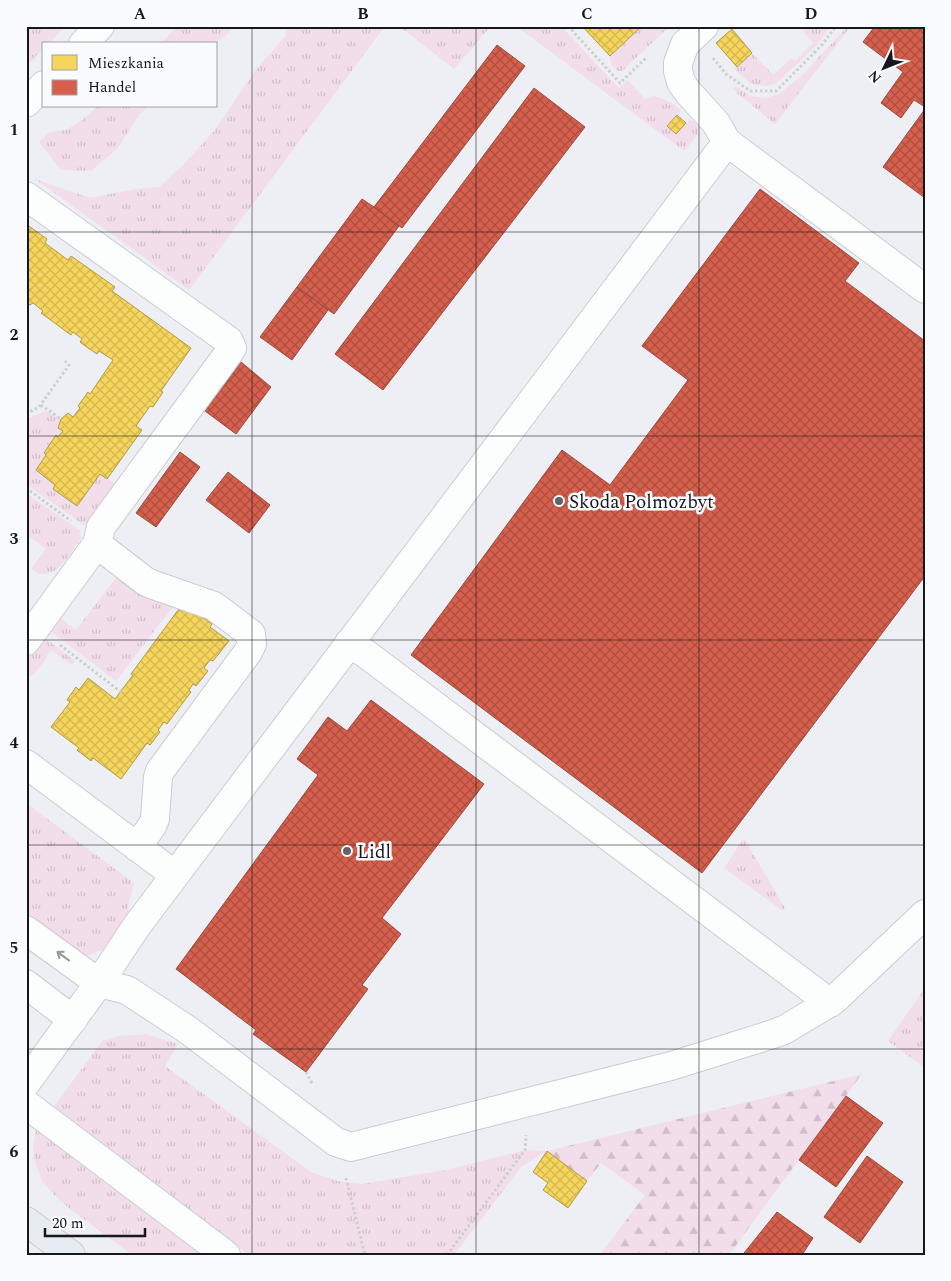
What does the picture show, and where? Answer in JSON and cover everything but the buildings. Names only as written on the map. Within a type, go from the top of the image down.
[{"type":"main road","points":[[26,1221],[71,1255]]},
{"type":"street","points":[[85,42],[100,26]]},
{"type":"street","points":[[699,31],[685,44],[678,63],[678,71],[681,82],[687,91],[716,123],[727,142],[925,289]]},
{"type":"street","points":[[26,103],[42,87]]},
{"type":"street","points":[[26,1083],[73,1020],[136,927],[727,142]]},
{"type":"street","points":[[26,196],[229,341],[232,348],[101,527],[97,544],[31,634]]},
{"type":"street","points":[[97,544],[145,581],[214,606],[250,634],[252,644],[160,771],[155,819],[152,826],[136,846]]},
{"type":"street","points":[[349,643],[830,1003]]},
{"type":"street","points":[[26,764],[175,876]]},
{"type":"street","points":[[26,930],[99,983],[127,990],[172,1019],[336,1142],[351,1147],[671,1066],[784,1030],[830,1003],[925,914]]},
{"type":"street","points":[[26,984],[73,1020]]},
{"type":"street","points":[[26,1104],[226,1255]]},
{"type":"path","points":[[404,30],[411,26]]},
{"type":"path","points":[[568,26],[620,82],[646,58]]},
{"type":"path","points":[[699,31],[726,74],[750,91],[776,91],[821,46],[836,26]]},
{"type":"path","points":[[26,414],[41,405],[70,366],[65,361]]},
{"type":"path","points":[[41,405],[61,419]]},
{"type":"path","points":[[31,634],[121,692]]},
{"type":"path","points":[[306,1072],[314,1088]]},
{"type":"path","points":[[447,1255],[525,1150],[529,1102]]},
{"type":"path","points":[[336,1142],[365,1255]]},
{"type":"green space","points":[[26,26],[65,26],[50,42],[42,42],[42,50],[26,66]]},
{"type":"green space","points":[[177,26],[235,26],[217,42],[162,42]]},
{"type":"green space","points":[[287,26],[385,26],[189,290],[35,179],[90,198],[135,189],[159,187],[184,164],[214,131],[255,71],[285,36]]},
{"type":"green space","points":[[399,26],[491,26],[454,69]]},
{"type":"green space","points":[[516,26],[561,26],[619,88],[628,80],[645,99],[655,96],[675,105],[681,111],[667,126],[676,134],[690,119],[698,126],[698,134],[684,151]]},
{"type":"green space","points":[[642,26],[670,26],[622,71],[618,71],[611,65],[610,56]]},
{"type":"green space","points":[[808,26],[832,26],[815,47],[777,83],[767,86],[751,84],[734,69],[752,53],[773,75],[791,58],[795,61],[813,43],[803,31]]},
{"type":"green space","points":[[848,26],[851,26],[775,124],[732,89],[736,86],[751,96],[767,98],[779,94],[802,75]]},
{"type":"green space","points":[[96,108],[147,108],[139,115],[118,148],[91,171],[61,170],[39,142],[49,132],[66,130],[81,121]]},
{"type":"green space","points":[[46,411],[61,419],[58,428],[63,431],[58,437],[56,435],[36,470],[55,485],[53,489],[100,474],[116,484],[85,526],[26,484],[26,419]]},
{"type":"green space","points":[[26,493],[81,531],[79,534],[82,537],[64,562],[52,572],[45,574],[31,569],[46,549],[26,534]]},
{"type":"green space","points":[[118,575],[169,598],[172,608],[116,681],[48,629],[57,616],[76,630]]},
{"type":"green space","points":[[42,636],[75,661],[72,665],[51,650],[34,674],[26,677],[26,657]]},
{"type":"green space","points":[[26,803],[134,883],[128,905],[129,915],[102,950],[84,957],[26,920]]},
{"type":"green space","points":[[744,838],[785,908],[783,911],[724,868]]},
{"type":"green space","points":[[925,988],[925,1068],[888,1041]]},
{"type":"green space","points":[[146,1034],[178,1044],[165,1066],[311,1172],[338,1181],[362,1184],[446,1170],[525,1150],[547,1151],[522,1166],[454,1255],[249,1255],[53,1108],[102,1041],[119,1036]]},
{"type":"green space","points":[[862,1074],[729,1255],[600,1255],[645,1195],[601,1163],[587,1181],[547,1151]]},
{"type":"green space","points":[[36,1129],[203,1255],[132,1255],[61,1202],[43,1183],[34,1160],[33,1148]]},
{"type":"place","name":"Skoda Polmozbyt","points":[[559,501]]},
{"type":"place","name":"Lidl","points":[[347,851]]}]
